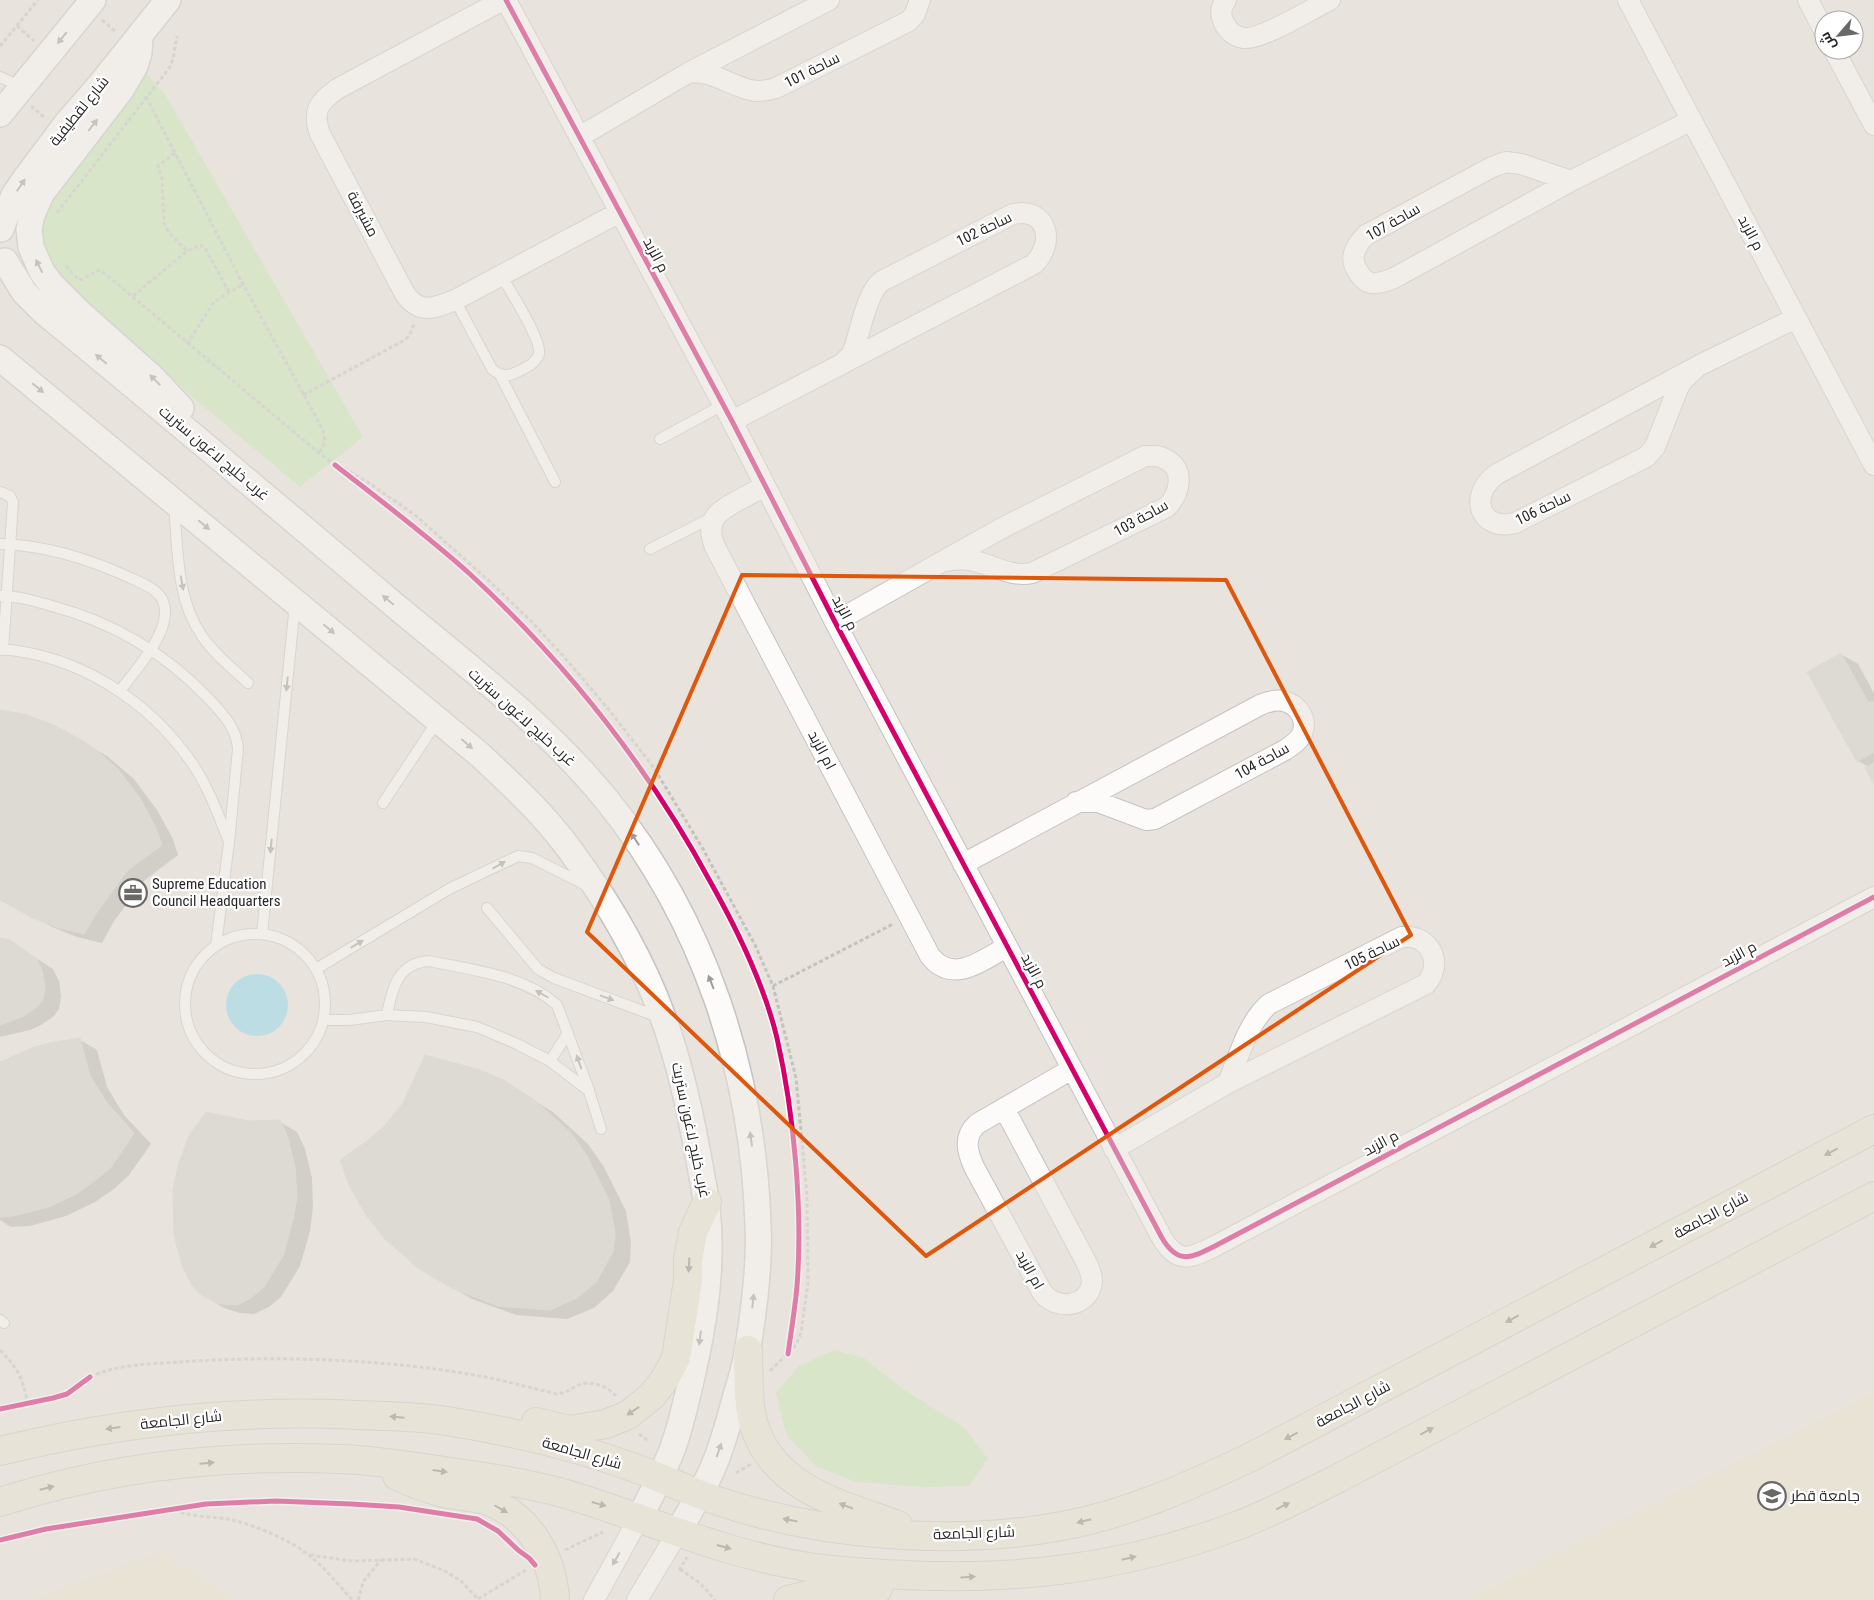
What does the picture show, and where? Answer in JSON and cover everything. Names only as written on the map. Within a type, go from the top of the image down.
[{"type":"main road","name":"شارع الجامعة","points":[[0,1451],[94,1431],[207,1416],[260,1413],[325,1413],[445,1420],[583,1451],[700,1494],[776,1517],[811,1524],[848,1530],[925,1536],[985,1535],[1063,1526],[1154,1500],[1199,1481],[1307,1428],[1874,1129]]},
{"type":"main road","points":[[0,1502],[40,1489],[88,1478],[179,1465],[261,1458],[340,1459],[374,1461],[508,1480],[616,1509],[696,1539],[798,1566],[952,1578],[1035,1574],[1105,1564],[1156,1552],[1233,1528],[1269,1513],[1874,1196]]},
{"type":"main road","points":[[445,1420],[517,1418],[570,1430],[606,1424],[628,1415],[653,1395],[666,1377],[676,1358],[693,1232],[707,1202]]},
{"type":"main road","points":[[748,1350],[749,1401],[754,1426],[768,1455],[778,1467],[794,1481],[813,1493],[925,1536]]},
{"type":"main road","points":[[374,1461],[398,1477],[440,1492],[485,1500],[522,1524],[540,1545],[547,1558],[556,1600]]},
{"type":"main road","points":[[788,1600],[820,1592],[869,1590],[897,1586],[920,1576]]},
{"type":"street","name":"شارع لقطيفية","points":[[0,228],[14,195],[61,132],[168,0]]},
{"type":"street","name":"م الزبد","points":[[504,0],[727,413],[835,622],[1168,1250],[1182,1257],[1191,1257],[1874,897]]},
{"type":"street","name":"مشيرفة","points":[[420,307],[411,303],[405,294],[320,134],[316,120],[318,107],[325,98],[337,89],[504,0]]},
{"type":"street","points":[[579,137],[688,73],[829,0]]},
{"type":"street","name":"ساحة 101","points":[[688,73],[706,74],[754,91],[776,88],[909,21],[915,14],[920,0]]},
{"type":"street","points":[[1226,0],[1221,9],[1224,23],[1236,36],[1243,38],[1260,35],[1330,0]]},
{"type":"street","name":"م الزبد","points":[[1628,0],[1874,465]]},
{"type":"street","points":[[1808,0],[1814,12]]},
{"type":"street","points":[[0,114],[13,86],[90,4]]},
{"type":"street","points":[[136,40],[139,53],[135,66],[121,90],[41,194],[32,215],[30,229],[31,247],[42,272],[51,284],[160,385],[203,432],[220,457]]},
{"type":"street","points":[[1839,60],[1874,125]]},
{"type":"street","name":"ساحة 107","points":[[1571,181],[1521,164],[1506,162],[1492,167],[1366,235],[1357,244],[1353,258],[1354,265],[1363,278],[1369,282],[1377,283],[1394,278],[1571,181],[1692,120]]},
{"type":"street","points":[[420,307],[438,307],[455,300],[620,212]]},
{"type":"street","name":"ساحة 102","points":[[727,413],[843,363],[1034,264],[1047,242],[1043,223],[1035,216],[1022,212],[1013,214],[877,284],[854,349],[843,363]]},
{"type":"street","points":[[0,228],[6,250],[3,271]]},
{"type":"street","name":"غرب خليج لاغون ستريت","points":[[3,271],[44,312],[220,457],[534,724],[605,798],[639,845],[674,901],[694,942],[731,1038],[746,1107],[752,1146],[758,1227],[758,1258],[748,1350],[725,1435],[714,1466],[678,1532]]},
{"type":"street","name":"ساحة 106","points":[[1698,366],[1683,380],[1678,388],[1655,447],[1646,457],[1516,523],[1498,524],[1486,516],[1480,501],[1481,493],[1490,479],[1698,366],[1796,318]]},
{"type":"street","name":"غرب خليج لاغون ستريت","points":[[0,358],[480,755],[525,797],[570,849],[616,918],[664,1019],[684,1082],[707,1202],[709,1244],[700,1344],[678,1432],[660,1478],[639,1518]]},
{"type":"street","name":"ساحة 103","points":[[835,622],[941,562],[1010,524],[1145,456],[1158,456],[1166,459],[1174,465],[1178,473],[1178,492],[1167,507],[1032,573],[1017,574],[972,560],[961,559],[941,562]]},
{"type":"street","points":[[716,516],[765,486]]},
{"type":"street","name":"ام الزبد","points":[[716,516],[711,529],[711,537],[715,547],[930,956],[936,964],[944,968],[960,971],[1007,947]]},
{"type":"street","name":"ساحة 104","points":[[963,864],[1076,802],[1260,705],[1270,701],[1283,700],[1292,704],[1301,713],[1304,724],[1302,734],[1296,742],[1155,819],[1146,820],[1098,802],[1076,802]]},
{"type":"street","name":"ساحة 105","points":[[1114,1149],[1228,1083],[1426,984],[1434,970],[1434,960],[1426,943],[1411,936],[1402,937],[1269,1004],[1256,1018],[1251,1027],[1228,1083]]},
{"type":"street","name":"ام الزبد","points":[[1004,1108],[1084,1256],[1091,1273],[1092,1282],[1087,1294],[1081,1300],[1074,1303],[1058,1304],[1046,1298],[968,1154],[968,1135],[971,1129],[1004,1108],[1072,1069]]},
{"type":"street","points":[[594,1600],[639,1518]]},
{"type":"street","points":[[637,1600],[678,1532]]},
{"type":"lane","points":[[500,375],[512,376],[534,362],[539,353],[538,340],[501,275]]},
{"type":"lane","points":[[455,300],[492,369],[500,375],[555,482]]},
{"type":"lane","points":[[660,439],[727,413]]},
{"type":"lane","points":[[0,492],[10,496],[13,502],[5,544],[2,650],[32,654],[90,674],[120,691],[157,721],[188,759],[209,793],[229,842]]},
{"type":"lane","points":[[173,500],[186,604],[203,637],[248,683]]},
{"type":"lane","points":[[650,549],[716,516]]},
{"type":"lane","points":[[5,544],[68,554],[123,574],[158,593],[165,606],[164,621],[160,634],[120,691]]},
{"type":"lane","points":[[4,596],[43,603],[89,617],[116,629],[150,648],[195,684],[228,721],[235,734],[238,750],[216,946]]},
{"type":"lane","points":[[262,934],[295,601]]},
{"type":"lane","points":[[383,803],[438,719]]},
{"type":"lane","points":[[316,969],[449,889],[518,856],[524,856],[546,864],[599,892]]},
{"type":"lane","points":[[487,908],[538,969],[554,978],[664,1019]]},
{"type":"lane","points":[[246,934],[262,934],[275,937],[298,949],[316,969],[322,985],[325,1002],[324,1020],[317,1038],[306,1054],[290,1066],[272,1073],[252,1075],[233,1071],[216,1063],[201,1049],[191,1033],[186,1014],[185,994],[191,976],[201,959],[216,946],[230,938],[246,934]]},
{"type":"lane","points":[[387,1015],[391,994],[398,978],[411,964],[429,961],[519,982],[557,1005],[601,1128]]},
{"type":"lane","points":[[324,1020],[349,1020],[387,1015],[426,1017],[477,1027],[516,1043],[550,1061],[589,1091]]},
{"type":"lane","points":[[550,1061],[568,1033]]},
{"type":"path","points":[[0,46],[38,0]]},
{"type":"path","points":[[90,4],[136,40]]},
{"type":"path","points":[[52,221],[170,67],[177,36],[182,28]]},
{"type":"path","points":[[13,86],[61,132]]},
{"type":"path","points":[[146,97],[243,284],[323,430],[324,447],[319,453]]},
{"type":"path","points":[[175,153],[158,166],[162,179],[164,223],[171,236],[187,251]]},
{"type":"path","points":[[133,296],[187,251],[200,245],[203,246],[229,292]]},
{"type":"path","points":[[64,264],[79,280],[99,270],[133,296],[187,344],[365,489]]},
{"type":"path","points":[[187,344],[214,302],[243,284]]},
{"type":"path","points":[[303,396],[403,341],[409,336],[420,307]]},
{"type":"path","points":[[773,986],[909,916]]},
{"type":"path","points":[[788,1354],[789,1346]]},
{"type":"path","points":[[0,1350],[18,1370],[23,1380],[28,1404]]},
{"type":"path","points":[[85,1381],[100,1372],[116,1369],[201,1361],[279,1359],[370,1364],[489,1378],[557,1394],[584,1383],[592,1383],[611,1391],[638,1433],[647,1440]]},
{"type":"path","points":[[18,1406],[36,1402]]},
{"type":"path","points":[[167,1510],[183,1508]]},
{"type":"path","points":[[175,1509],[185,1513],[230,1519],[273,1535],[309,1555],[352,1600]]},
{"type":"path","points":[[309,1555],[352,1561],[414,1559],[445,1570],[461,1581],[478,1599],[547,1558],[603,1532]]},
{"type":"path","points":[[358,1600],[363,1582],[381,1560]]},
{"type":"path","points":[[680,1570],[702,1584],[716,1600]]},
{"type":"highlighted area","points":[[742,575],[1226,580],[1411,935],[926,1256],[587,932]]},
{"type":"shaded area","name":"جامعة قطر","points":[[1874,1392],[1874,1600],[1466,1600]]},
{"type":"shaded area","points":[[159,1552],[236,1600],[31,1600]]},
{"type":"green space","points":[[145,72],[166,96],[363,437],[300,487],[197,401],[76,292],[52,264],[43,247],[40,229],[49,205]]},
{"type":"green space","points":[[834,1350],[864,1358],[903,1389],[965,1428],[988,1459],[969,1486],[923,1487],[856,1482],[816,1466],[787,1436],[776,1393],[799,1366]]},
{"type":"water","points":[[257,974],[269,976],[279,983],[286,993],[288,1005],[286,1017],[279,1027],[269,1034],[257,1036],[245,1034],[235,1027],[228,1017],[226,1005],[228,993],[235,983],[245,976]]},
{"type":"building","points":[[1841,653],[1868,702],[1874,702],[1874,752],[1857,762],[1807,672]]},
{"type":"building","points":[[0,710],[24,714],[54,725],[90,745],[117,768],[140,798],[156,828],[162,845],[128,870],[97,912],[84,934],[59,928],[33,918],[0,900]]},
{"type":"building","points":[[1874,763],[1874,784],[1865,768]]},
{"type":"building","points":[[0,938],[10,940],[36,958],[42,970],[45,986],[43,1000],[37,1007],[24,1016],[0,1025]]},
{"type":"building","points":[[80,1038],[90,1076],[107,1103],[134,1133],[112,1166],[78,1193],[49,1207],[13,1216],[0,1217],[0,1062],[32,1048]]},
{"type":"building","points":[[425,1055],[477,1069],[504,1080],[536,1101],[571,1133],[587,1156],[609,1200],[615,1233],[613,1252],[596,1282],[577,1298],[550,1310],[498,1306],[454,1289],[419,1269],[385,1239],[366,1215],[349,1185],[340,1160],[367,1141],[385,1125],[403,1103]]},
{"type":"building","points":[[206,1112],[248,1121],[280,1120],[288,1138],[295,1167],[297,1197],[283,1256],[264,1287],[251,1298],[237,1305],[221,1304],[199,1293],[192,1285],[183,1268],[174,1236],[173,1190],[179,1162],[190,1134]]},
{"type":"cycle path","points":[[506,0],[732,421],[835,622],[1162,1238],[1168,1247],[1179,1256],[1192,1256],[1215,1246],[1874,897]]},
{"type":"cycle path","points":[[335,465],[471,575],[540,644],[573,681],[604,719],[661,799],[687,840],[731,920],[758,978],[772,1018],[788,1098],[796,1162],[799,1226],[796,1295],[788,1354]]},
{"type":"cycle path","points":[[0,1409],[67,1394],[90,1377]]},
{"type":"cycle path","points":[[0,1540],[46,1529],[206,1504],[276,1501],[351,1504],[399,1507],[477,1519],[498,1531],[535,1565]]},
{"type":"place","name":"Supreme Education Council Headquarters","points":[[133,893]]},
{"type":"place","name":"جامعة قطر","points":[[1772,1496]]}]
